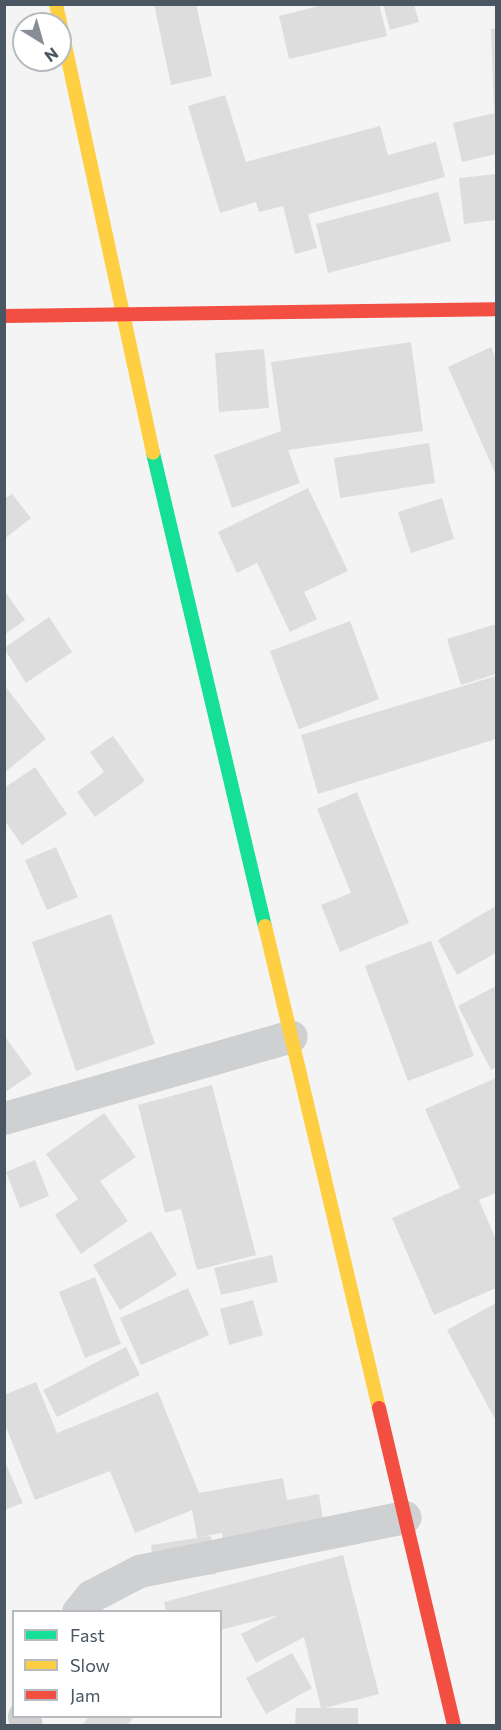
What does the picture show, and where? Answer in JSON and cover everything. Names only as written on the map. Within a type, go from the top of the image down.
[{"type":"main road","points":[[56,4],[120,312],[454,1725]]},
{"type":"main road","points":[[4,316],[120,312],[496,309]]},
{"type":"street","points":[[4,1118],[291,1036]]},
{"type":"street","points":[[79,1610],[91,1596],[139,1572],[405,1517]]},
{"type":"building","points":[[154,4],[196,4],[212,76],[171,85]]},
{"type":"building","points":[[327,4],[379,4],[387,36],[289,59],[279,16]]},
{"type":"building","points":[[383,4],[414,4],[419,22],[390,30]]},
{"type":"building","points":[[491,29],[496,29],[496,154],[462,162],[453,123],[494,113]]},
{"type":"building","points":[[225,95],[246,162],[380,126],[388,155],[436,142],[445,177],[308,214],[317,248],[295,254],[283,206],[259,212],[256,202],[220,213],[188,106]]},
{"type":"building","points":[[496,174],[496,220],[464,224],[459,178]]},
{"type":"building","points":[[438,192],[451,241],[328,273],[316,224]]},
{"type":"building","points":[[411,342],[423,431],[288,450],[300,483],[232,508],[214,455],[281,431],[271,362]]},
{"type":"building","points":[[491,347],[496,359],[496,475],[448,367]]},
{"type":"building","points":[[264,349],[269,408],[219,412],[215,353]]},
{"type":"building","points":[[429,443],[435,483],[340,498],[334,458]]},
{"type":"building","points":[[308,488],[348,571],[304,592],[317,619],[290,632],[257,563],[237,573],[218,532]]},
{"type":"building","points":[[12,494],[31,518],[4,539],[4,499]]},
{"type":"building","points":[[442,498],[454,539],[411,553],[398,512]]},
{"type":"building","points":[[4,590],[25,620],[4,635]]},
{"type":"building","points":[[49,617],[72,652],[26,683],[4,648]]},
{"type":"building","points":[[350,621],[379,699],[299,729],[270,651]]},
{"type":"building","points":[[496,624],[496,674],[461,685],[447,639]]},
{"type":"building","points":[[496,676],[496,739],[318,794],[301,735]]},
{"type":"building","points":[[5,686],[46,739],[5,772]]},
{"type":"building","points":[[113,736],[145,781],[95,817],[77,792],[104,772],[90,752]]},
{"type":"building","points":[[35,767],[67,814],[22,845],[4,820],[4,788]]},
{"type":"building","points":[[357,792],[409,923],[340,952],[321,905],[351,893],[317,809]]},
{"type":"building","points":[[56,847],[78,897],[47,910],[25,860]]},
{"type":"building","points":[[496,906],[496,953],[457,975],[438,940]]},
{"type":"building","points":[[111,914],[155,1044],[76,1071],[32,942]]},
{"type":"building","points":[[431,941],[474,1056],[408,1081],[365,966]]},
{"type":"building","points":[[496,986],[496,1067],[491,1070],[458,1006]]},
{"type":"building","points":[[4,1035],[32,1074],[4,1093]]},
{"type":"building","points":[[496,1078],[496,1193],[479,1200],[496,1240],[496,1288],[434,1315],[392,1218],[460,1188],[425,1109]]},
{"type":"building","points":[[212,1085],[256,1255],[197,1270],[181,1209],[165,1213],[138,1105]]},
{"type":"building","points":[[104,1113],[136,1157],[100,1181],[128,1221],[81,1254],[55,1215],[78,1199],[46,1154]]},
{"type":"building","points":[[35,1160],[49,1196],[20,1208],[6,1172]]},
{"type":"building","points":[[151,1231],[177,1275],[120,1310],[93,1265]]},
{"type":"building","points":[[272,1255],[278,1282],[221,1295],[214,1268]]},
{"type":"building","points":[[95,1277],[121,1344],[85,1358],[59,1292]]},
{"type":"building","points":[[188,1288],[209,1335],[141,1365],[120,1318]]},
{"type":"building","points":[[253,1300],[263,1335],[229,1345],[220,1309]]},
{"type":"building","points":[[496,1303],[496,1421],[447,1330]]},
{"type":"building","points":[[126,1347],[140,1375],[57,1417],[43,1390]]},
{"type":"building","points":[[36,1382],[57,1433],[158,1392],[199,1493],[283,1478],[287,1500],[319,1494],[327,1544],[227,1561],[222,1533],[199,1537],[211,1536],[216,1574],[156,1582],[151,1545],[197,1538],[192,1510],[135,1533],[110,1471],[35,1500],[4,1422],[4,1395]]},
{"type":"building","points":[[4,1460],[23,1503],[4,1510]]},
{"type":"building","points":[[343,1555],[379,1694],[325,1708],[358,1708],[358,1726],[295,1726],[296,1708],[321,1708],[304,1637],[256,1663],[241,1634],[279,1615],[222,1629],[222,1610],[166,1610],[164,1602]]},
{"type":"building","points":[[292,1653],[312,1688],[266,1714],[246,1678]]},
{"type":"building","points":[[88,1718],[133,1718],[127,1726],[82,1726]]},
{"type":"traffic: fast","points":[[153,453],[265,926]]},
{"type":"traffic: slow","points":[[56,4],[153,453]]},
{"type":"traffic: slow","points":[[265,926],[379,1408]]},
{"type":"traffic: jam","points":[[4,316],[496,309]]},
{"type":"traffic: jam","points":[[379,1408],[454,1726]]}]
